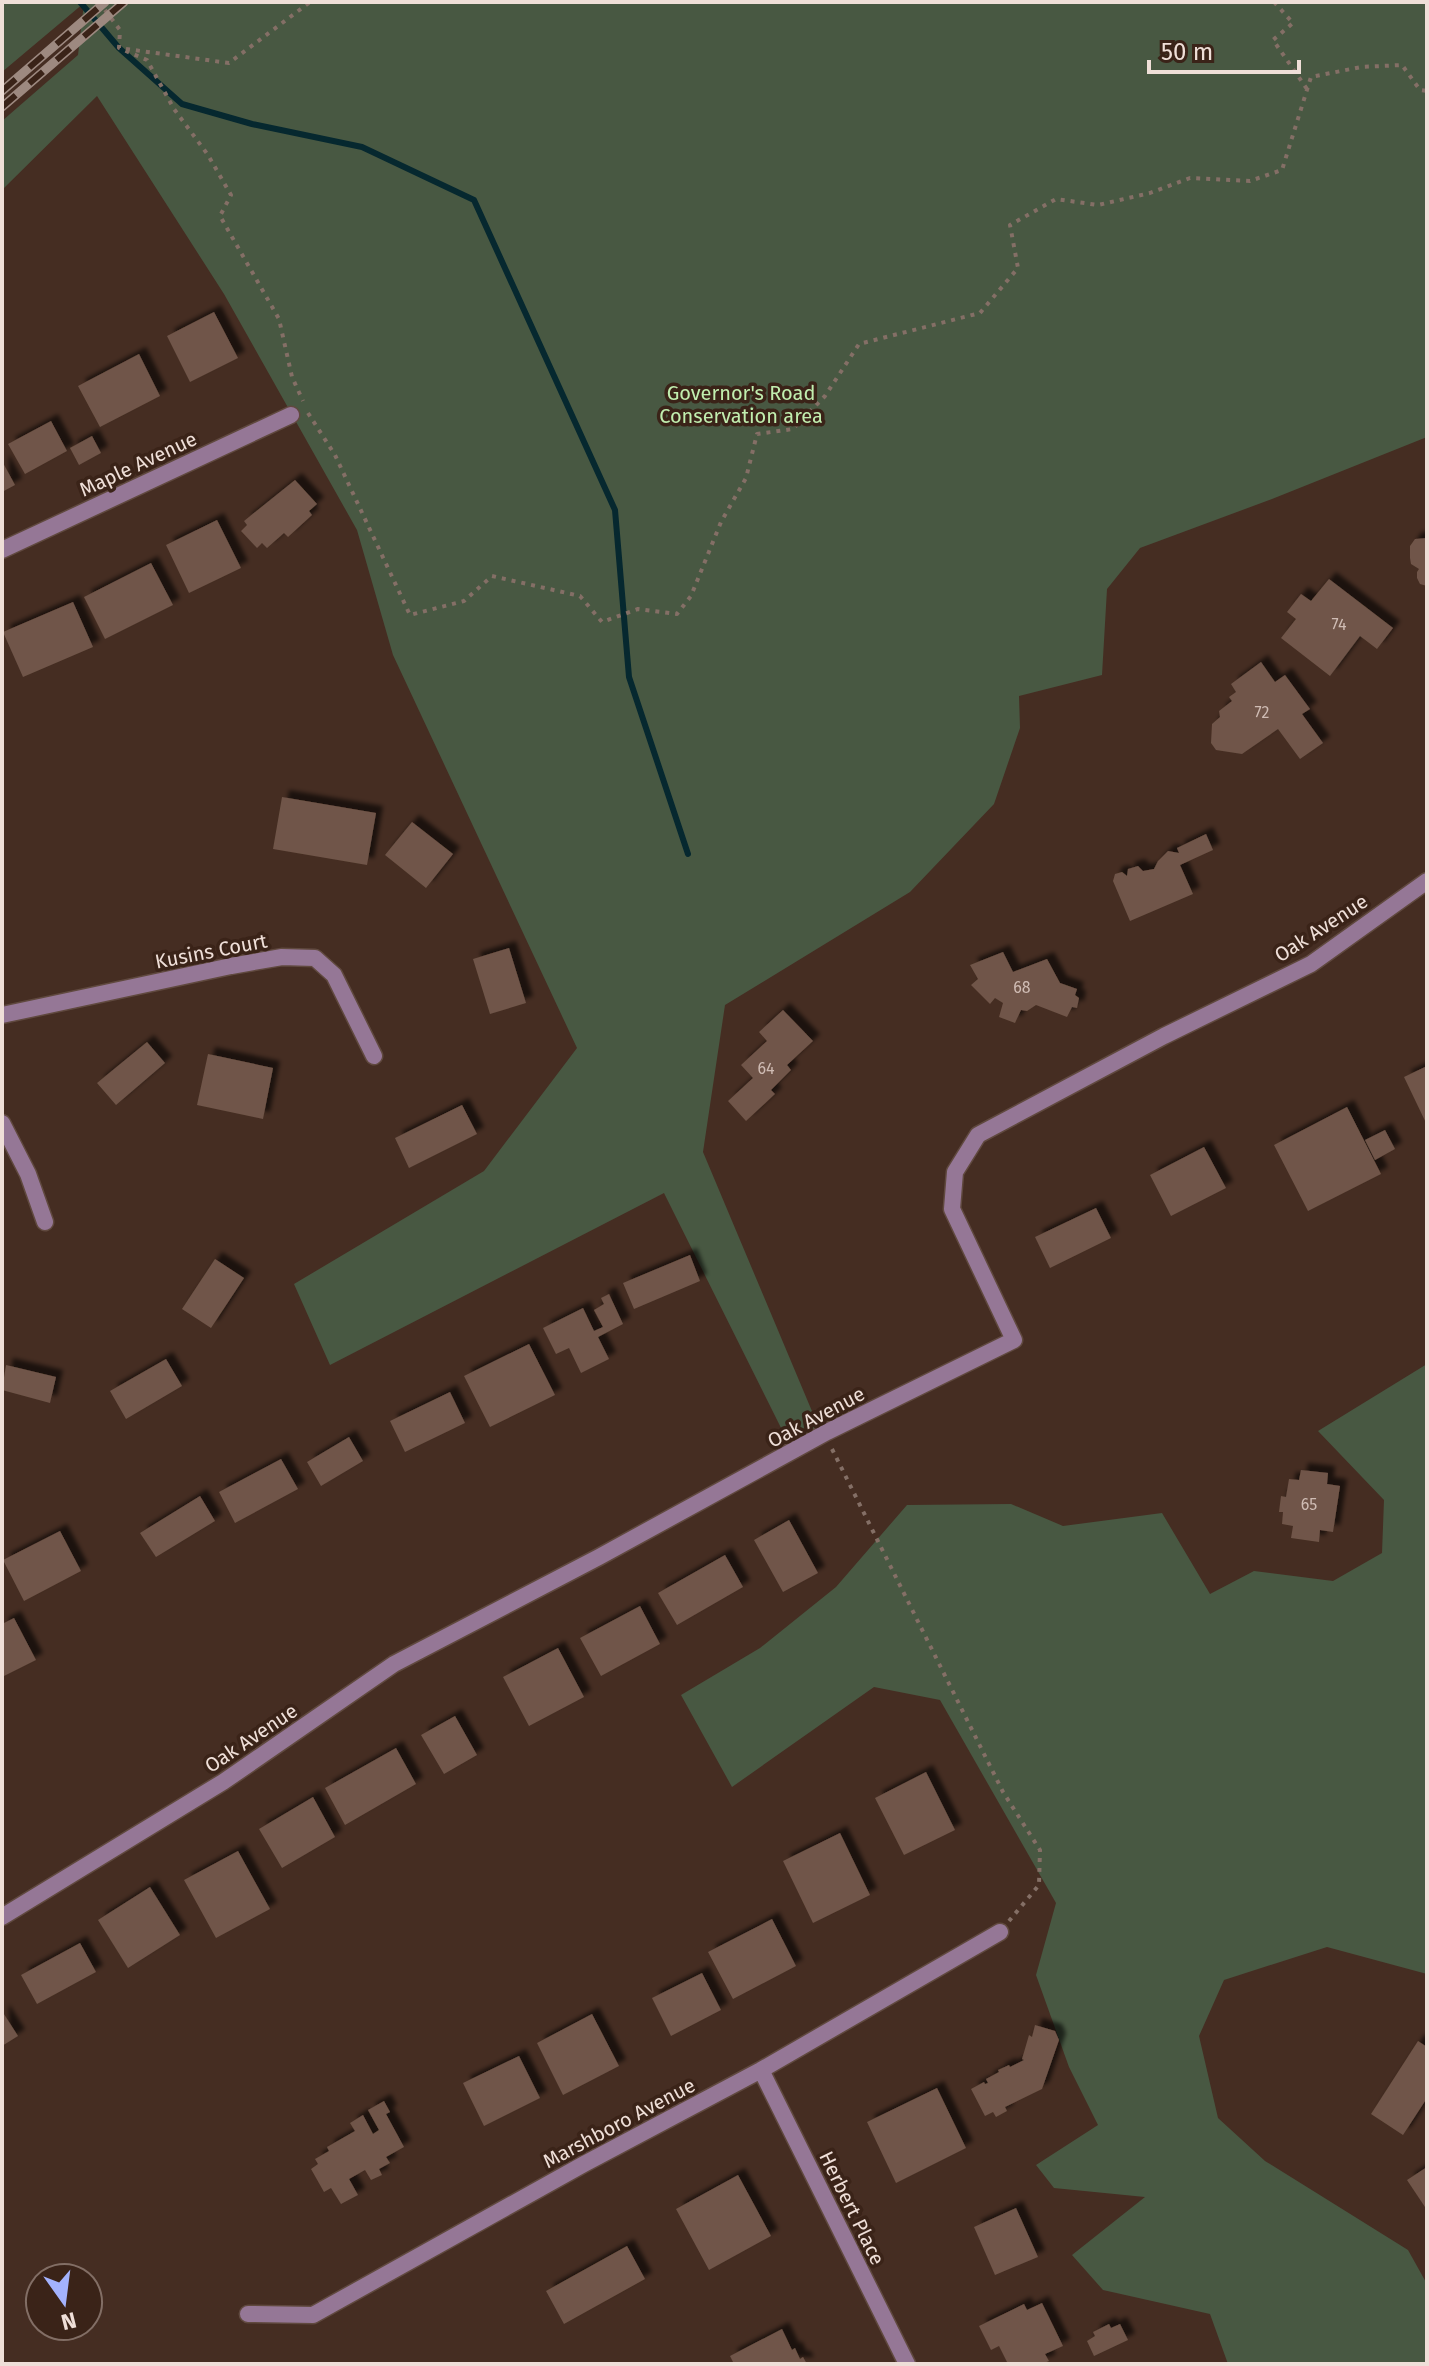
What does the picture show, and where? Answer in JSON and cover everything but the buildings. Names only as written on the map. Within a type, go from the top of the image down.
[{"type":"street","name":"Maple Avenue","points":[[2,550],[291,415]]},
{"type":"street","name":"Oak Avenue","points":[[2,1917],[223,1782],[394,1664],[599,1557],[827,1432],[1014,1340],[952,1209],[955,1172],[978,1135],[1084,1077],[1311,964],[1427,881]]},
{"type":"street","name":"Kusins Court","points":[[2,1015],[231,966],[282,957],[315,958],[334,975],[374,1056]]},
{"type":"street","points":[[2,1123],[28,1174],[45,1222]]},
{"type":"street","name":"Marshboro Avenue","points":[[248,2314],[313,2315],[584,2164],[761,2070],[1000,1932]]},
{"type":"street","name":"Herbert Place","points":[[761,2070],[907,2364]]},
{"type":"path","points":[[99,2],[120,30],[119,48]]},
{"type":"path","points":[[119,48],[229,63],[310,2]]},
{"type":"path","points":[[1274,2],[1293,23],[1273,40],[1307,89]]},
{"type":"path","points":[[119,48],[147,60],[174,109],[208,155],[231,195],[220,216],[279,319],[292,377],[309,416],[341,467],[410,615],[464,601],[492,576],[580,596],[602,622],[638,609],[677,614],[691,596],[721,522],[746,478],[757,434],[793,429],[825,396],[859,344],[980,313],[1018,268],[1010,225],[1056,199],[1098,205],[1150,193],[1190,178],[1250,181],[1282,170],[1311,77],[1361,67],[1402,65],[1420,90],[1427,91]]},
{"type":"path","points":[[832,1449],[1003,1792],[1040,1850],[1039,1885],[1000,1932]]},
{"type":"green space","name":"Governor's Road Conservation area","points":[[2,2],[1427,2],[1427,437],[1140,548],[1107,589],[1102,675],[1019,696],[1020,728],[994,804],[910,892],[725,1005],[703,1152],[822,1435],[793,1452],[664,1193],[330,1365],[294,1284],[484,1171],[577,1048],[393,655],[357,530],[224,294],[97,96],[2,190],[2,121],[78,55],[84,3],[2,72]]},
{"type":"green space","points":[[1427,1364],[1427,1974],[1327,1947],[1224,1980],[1199,2036],[1218,2118],[1265,2161],[1408,2250],[1427,2284],[1427,2364],[1228,2364],[1210,2314],[1103,2290],[1072,2255],[1145,2197],[1054,2188],[1036,2165],[1098,2125],[1069,2067],[1036,1975],[1056,1903],[940,1700],[874,1687],[732,1787],[681,1695],[760,1648],[836,1587],[907,1505],[1011,1504],[1063,1526],[1162,1513],[1210,1594],[1254,1571],[1333,1581],[1382,1553],[1384,1500],[1318,1431]]},
{"type":"waterway","points":[[80,2],[119,48],[182,104],[252,124],[362,147],[474,200],[615,510],[629,677],[688,854]]},
{"type":"railway","points":[[2,91],[105,2]]},
{"type":"railway","points":[[2,107],[124,2]]}]
